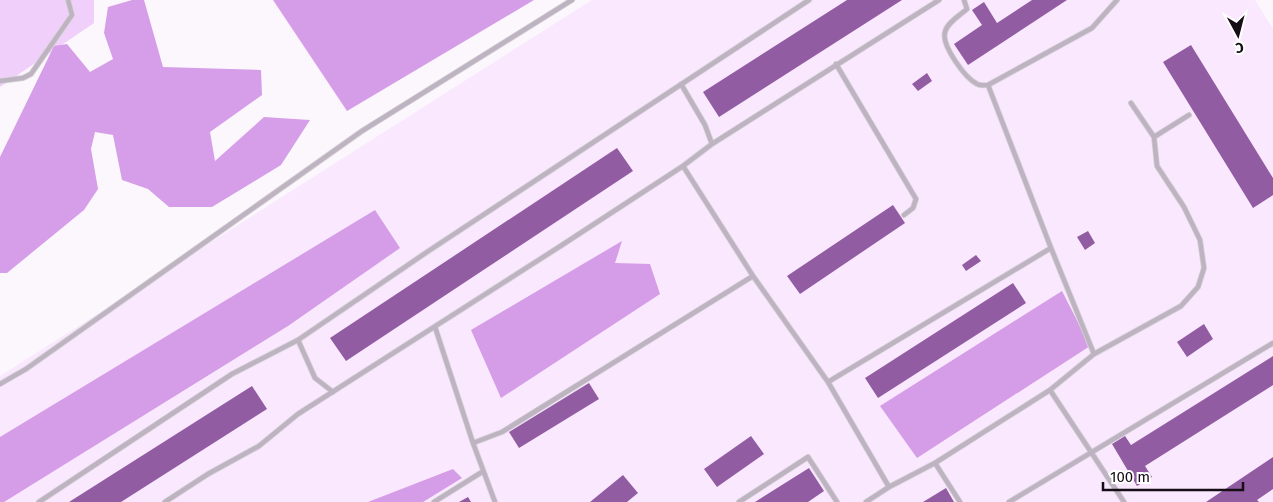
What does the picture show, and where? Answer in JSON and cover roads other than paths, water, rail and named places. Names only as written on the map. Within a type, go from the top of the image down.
[{"type":"lane","points":[[0,80],[23,78],[31,74],[72,16],[68,0]]},
{"type":"lane","points":[[0,384],[26,369],[362,131],[572,0]]},
{"type":"lane","points":[[39,502],[232,374],[298,340],[809,0]]},
{"type":"lane","points":[[165,502],[208,474],[259,446],[298,414],[683,166],[712,144],[939,0]]},
{"type":"lane","points":[[964,0],[967,9],[948,26],[944,33],[946,44],[966,76],[979,86],[988,85],[1092,28],[1117,0]]},
{"type":"lane","points":[[836,64],[916,199],[913,208],[904,215]]},
{"type":"lane","points":[[681,84],[705,125],[712,144]]},
{"type":"lane","points":[[988,85],[1094,354]]},
{"type":"lane","points":[[866,502],[889,487],[935,463],[1050,390],[1094,354],[1181,306],[1198,287],[1204,268],[1200,240],[1184,207],[1157,166],[1154,137],[1132,103]]},
{"type":"lane","points":[[1154,137],[1189,115]]},
{"type":"lane","points":[[683,166],[753,276],[828,382],[889,487]]},
{"type":"lane","points":[[828,382],[1051,248]]},
{"type":"lane","points":[[473,443],[502,432],[753,276]]},
{"type":"lane","points":[[435,327],[482,472],[495,502]]},
{"type":"lane","points":[[298,340],[315,378],[333,392]]},
{"type":"lane","points":[[1009,502],[1273,343]]},
{"type":"lane","points":[[1050,390],[1124,502]]},
{"type":"lane","points":[[739,502],[808,457],[837,502]]},
{"type":"lane","points":[[935,463],[960,502]]},
{"type":"lane","points":[[434,502],[482,472]]}]
